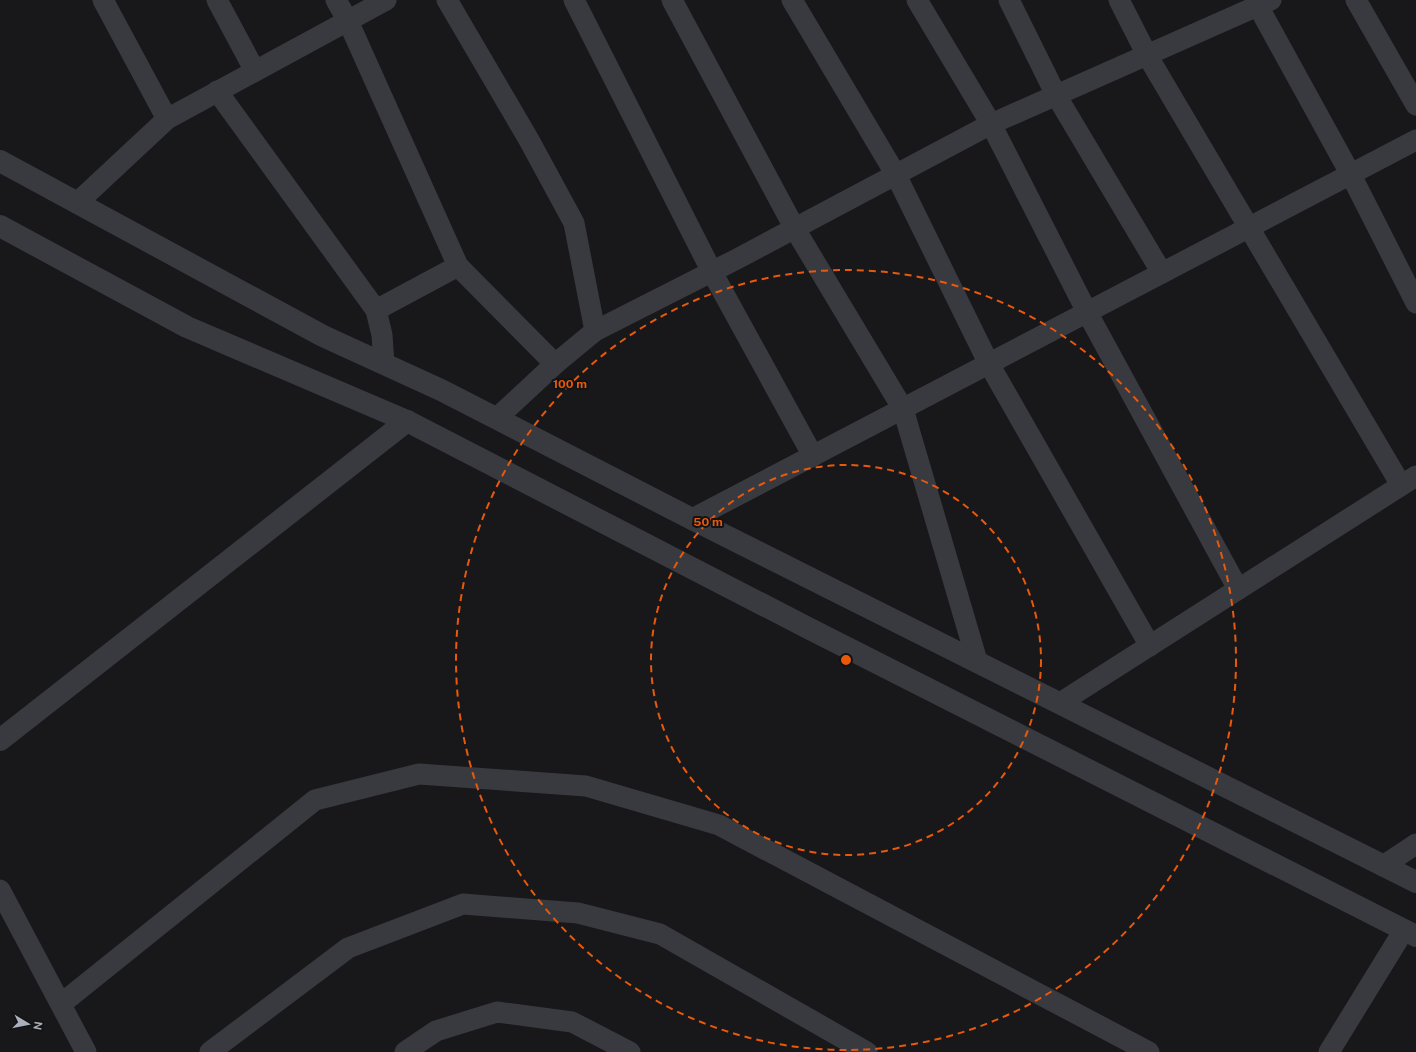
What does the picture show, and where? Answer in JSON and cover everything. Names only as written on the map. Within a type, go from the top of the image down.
[{"type":"street","points":[[103,0],[167,118]]},
{"type":"street","points":[[216,0],[255,71]]},
{"type":"street","points":[[336,0],[348,21],[458,266],[555,364]]},
{"type":"street","points":[[77,203],[167,118],[386,0]]},
{"type":"street","points":[[447,0],[529,140],[574,223],[596,331]]},
{"type":"street","points":[[574,0],[712,272],[813,456]]},
{"type":"street","points":[[672,0],[795,229],[903,409],[977,661]]},
{"type":"street","points":[[792,0],[896,175],[989,364],[1150,646]]},
{"type":"street","points":[[917,0],[991,124],[1087,312],[1238,589]]},
{"type":"street","points":[[1009,0],[1056,95],[1162,273]]},
{"type":"street","points":[[1060,703],[1408,481],[1250,227],[1147,55],[1119,0]]},
{"type":"street","points":[[1356,0],[1416,105]]},
{"type":"street","points":[[497,418],[555,364],[596,331],[795,229],[991,124],[1264,3],[1416,303]]},
{"type":"street","points":[[217,91],[376,310],[382,335],[384,364]]},
{"type":"street","points":[[692,519],[1416,140]]},
{"type":"street","points":[[0,161],[323,336],[441,390],[692,519],[1416,882]]},
{"type":"street","points":[[0,226],[187,327],[407,421],[810,629],[1410,933],[1329,1052]]},
{"type":"street","points":[[376,310],[458,266]]},
{"type":"street","points":[[0,740],[407,421]]},
{"type":"street","points":[[61,1004],[315,800],[419,774],[586,786],[719,825],[1149,1052]]},
{"type":"street","points":[[1383,866],[1416,844]]},
{"type":"street","points":[[0,890],[86,1052]]},
{"type":"street","points":[[210,1052],[348,948],[463,904],[578,913],[660,934],[868,1052]]},
{"type":"street","points":[[405,1052],[436,1032],[497,1012],[572,1022],[630,1052]]}]
